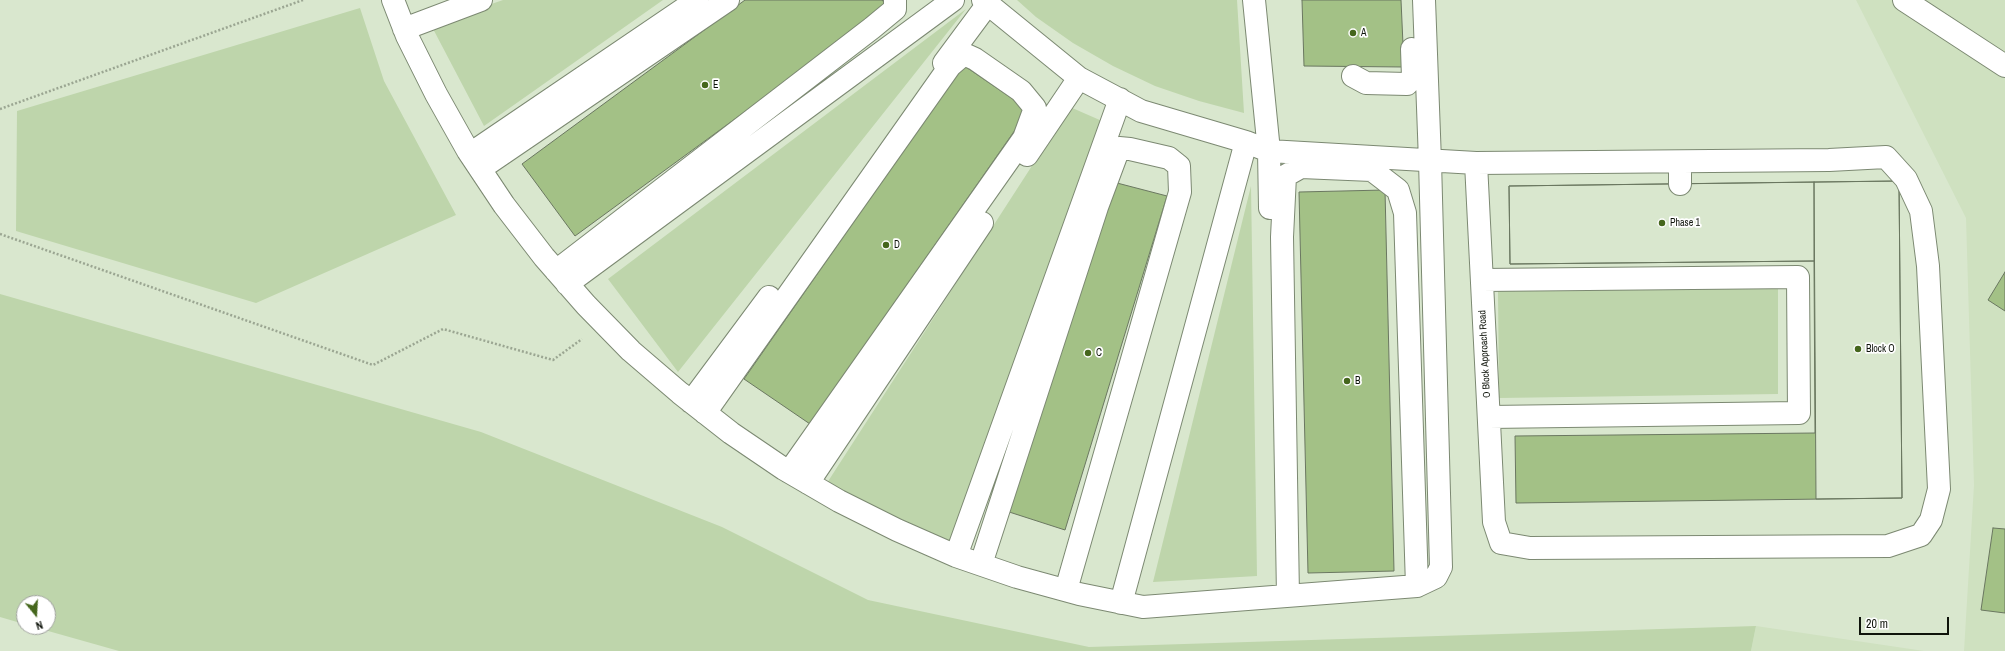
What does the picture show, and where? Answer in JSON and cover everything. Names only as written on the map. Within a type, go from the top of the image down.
[{"type":"street","points":[[404,29],[481,0]]},
{"type":"street","points":[[475,162],[697,0]]},
{"type":"street","points":[[475,162],[728,0]]},
{"type":"street","points":[[562,277],[895,9],[895,0]]},
{"type":"street","points":[[562,277],[953,0]]},
{"type":"street","points":[[1254,0],[1269,151],[1281,597]]},
{"type":"street","points":[[1353,76],[1366,82],[1407,84],[1413,76],[1411,0]]},
{"type":"street","points":[[398,1],[404,29],[436,94],[475,162],[504,205],[562,277],[604,323],[631,351],[698,408],[788,472],[839,501],[897,530],[956,556],[981,564],[1066,590],[1143,607],[1417,586],[1436,577],[1441,567],[1424,0]]},
{"type":"street","points":[[1904,0],[2005,66]]},
{"type":"street","points":[[698,408],[985,2],[1079,78],[1120,100],[1141,111],[1246,142],[1269,151],[1476,163],[1680,162],[1680,184]]},
{"type":"street","points":[[698,408],[950,66],[964,54],[975,59],[1016,87],[1035,108],[1024,138],[788,472]]},
{"type":"street","points":[[808,483],[1079,78]]},
{"type":"street","points":[[956,556],[1120,100]]},
{"type":"street","points":[[1121,603],[1246,142]]},
{"type":"street","points":[[981,564],[1097,207],[1119,148],[1169,158],[1178,166],[1180,192],[1066,590]]},
{"type":"street","name":"O Block Approach Road","points":[[1476,163],[1494,522],[1501,543],[1530,548],[1888,546],[1921,535],[1931,520],[1939,489],[1928,266],[1921,211],[1906,178],[1886,157],[1828,160],[1680,162]]},
{"type":"street","points":[[1281,597],[1282,237],[1285,176],[1301,166],[1372,170],[1398,190],[1405,214],[1417,586]]},
{"type":"street","points":[[1482,280],[1798,277],[1799,413],[1488,417]]},
{"type":"path","points":[[0,109],[302,0]]},
{"type":"path","points":[[0,234],[373,365],[443,329],[553,360],[604,323]]},
{"type":"shaded area","points":[[503,0],[663,0],[484,126],[431,25]]},
{"type":"shaded area","points":[[1017,0],[1237,0],[1244,113],[1199,101],[1155,86],[1113,66],[1073,43],[1036,17]]},
{"type":"shaded area","points":[[1856,0],[2005,0],[2005,651],[1964,651],[1974,485],[1966,218]]},
{"type":"shaded area","points":[[360,8],[384,81],[456,215],[256,303],[16,231],[17,111]]},
{"type":"shaded area","points":[[966,9],[678,372],[608,279]]},
{"type":"shaded area","points":[[1070,107],[1102,121],[950,544],[825,486]]},
{"type":"shaded area","points":[[1251,186],[1257,576],[1153,582]]},
{"type":"shaded area","points":[[1778,287],[1778,394],[1499,398],[1498,291]]},
{"type":"shaded area","points":[[0,294],[481,432],[722,527],[868,600],[1089,647],[1756,626],[1751,651],[119,651],[56,633],[56,595],[16,595],[16,622],[0,617]]},
{"type":"shaded area","points":[[1756,626],[1924,651],[1751,651]]},
{"type":"building","name":"E","points":[[745,0],[882,0],[888,7],[575,236],[522,164]]},
{"type":"building","name":"A","points":[[1302,0],[1401,0],[1404,67],[1304,66]]},
{"type":"building","name":"D","points":[[963,65],[1029,110],[810,424],[744,379]]},
{"type":"building","name":"Block O","points":[[1899,181],[1902,498],[1516,503],[1515,436],[1815,433],[1814,261],[1510,264],[1509,186]]},
{"type":"building","points":[[1899,181],[1902,498],[1816,499],[1814,182]]},
{"type":"building","name":"Phase 1","points":[[1814,182],[1814,261],[1510,264],[1509,186]]},
{"type":"building","name":"C","points":[[1117,183],[1167,196],[1065,530],[1003,510]]},
{"type":"building","name":"B","points":[[1385,190],[1394,571],[1308,573],[1299,192]]},
{"type":"building","points":[[2005,272],[2005,311],[1988,300]]},
{"type":"building","points":[[1993,528],[2005,529],[2005,613],[1981,610]]},
{"type":"place","name":"A","points":[[1353,33]]},
{"type":"place","name":"E","points":[[705,85]]},
{"type":"place","name":"Phase 1","points":[[1662,223]]},
{"type":"place","name":"D","points":[[886,245]]},
{"type":"place","name":"Block O","points":[[1858,349]]},
{"type":"place","name":"C","points":[[1088,353]]},
{"type":"place","name":"B","points":[[1347,381]]}]
